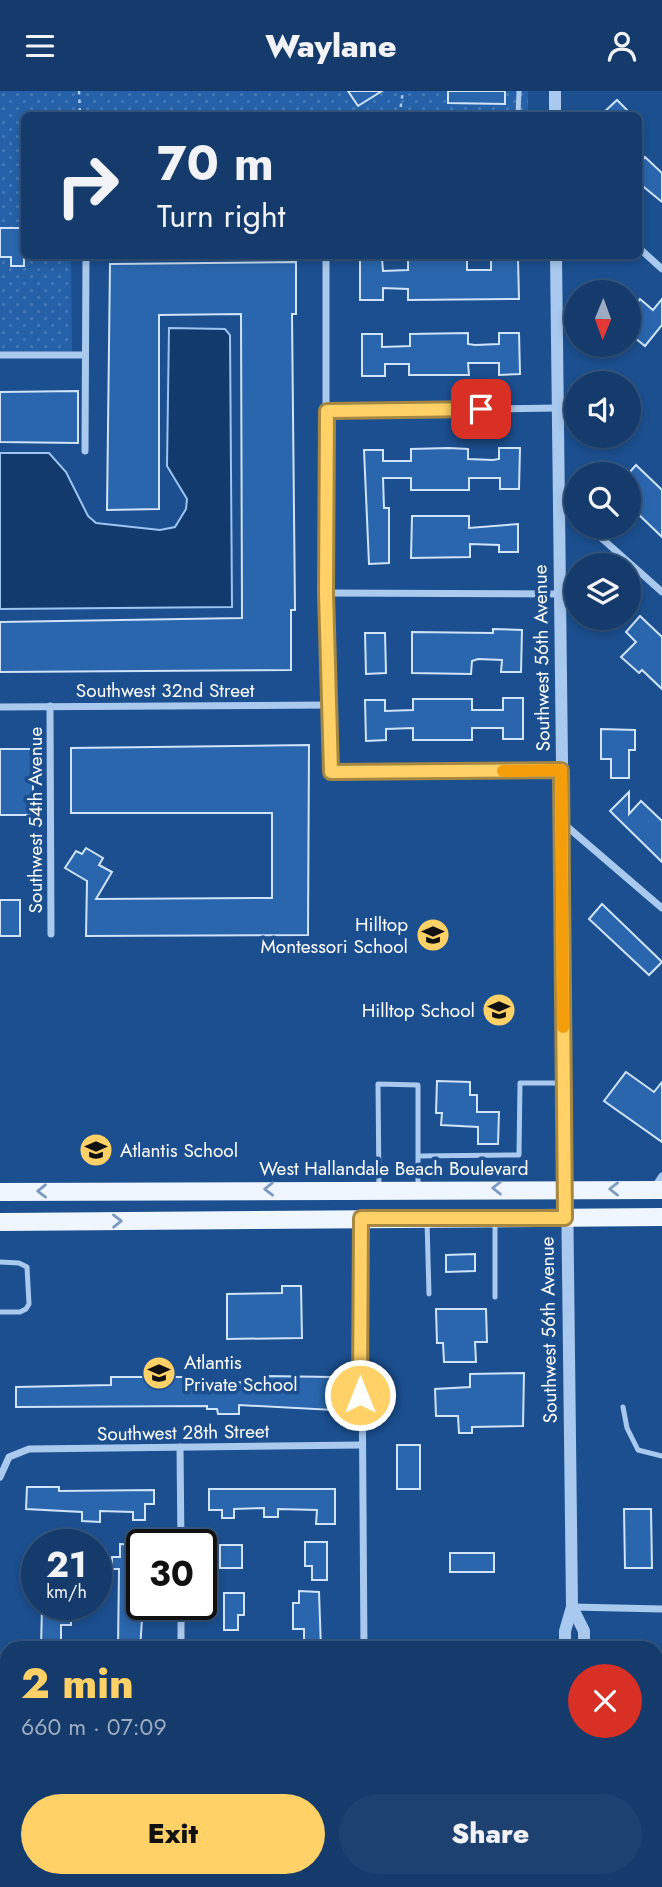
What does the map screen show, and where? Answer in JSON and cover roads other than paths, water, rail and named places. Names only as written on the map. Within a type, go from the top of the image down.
[{"type":"main road","name":"West Hallandale Beach Boulevard","points":[[0,1192],[659,1185]]},
{"type":"main road","points":[[0,1222],[662,1217]]},
{"type":"street","points":[[555,91],[555,112]]},
{"type":"street","points":[[642,251],[662,269]]},
{"type":"street","points":[[85,451],[86,259]]},
{"type":"street","points":[[326,259],[326,593],[331,772],[561,770]]},
{"type":"street","name":"Southwest 56th Avenue","points":[[556,259],[565,1218],[572,1607],[565,1641]]},
{"type":"street","points":[[0,355],[85,355]]},
{"type":"street","points":[[327,411],[557,408]]},
{"type":"street","points":[[558,499],[564,504]]},
{"type":"street","points":[[602,539],[662,592]]},
{"type":"street","points":[[326,593],[559,594]]},
{"type":"street","name":"Southwest 32nd Street","points":[[0,707],[330,705]]},
{"type":"street","name":"Southwest 54th Avenue","points":[[50,706],[51,934]]},
{"type":"street","points":[[561,822],[662,908]]},
{"type":"street","points":[[361,1218],[360,1445],[364,1641]]},
{"type":"street","name":"Southwest 28th Street","points":[[0,1477],[9,1457],[29,1449],[360,1445]]},
{"type":"street","points":[[180,1447],[181,1529]]},
{"type":"street","points":[[572,1607],[662,1609]]},
{"type":"street","name":"Southwest 56th Avenue","points":[[572,1607],[584,1631],[584,1641]]},
{"type":"street","points":[[181,1620],[181,1641]]},
{"type":"lane","points":[[518,112],[519,91]]},
{"type":"lane","points":[[419,1156],[519,1155],[520,1083],[564,1083]]},
{"type":"lane","points":[[379,1188],[378,1084],[418,1085],[418,1188]]},
{"type":"lane","points":[[427,1218],[429,1294]]},
{"type":"lane","points":[[495,1218],[495,1297]]},
{"type":"lane","points":[[0,1262],[19,1263],[27,1267],[30,1273],[26,1309],[20,1312],[0,1312]]},
{"type":"lane","points":[[623,1407],[627,1428],[638,1450],[662,1456]]},
{"type":"place","name":"Hilltop Montessori School","points":[[433,935]]},
{"type":"place","name":"Hilltop School","points":[[499,1010]]},
{"type":"place","name":"Atlantis School","points":[[96,1150]]},
{"type":"place","name":"Atlantis Private School","points":[[159,1373]]}]
